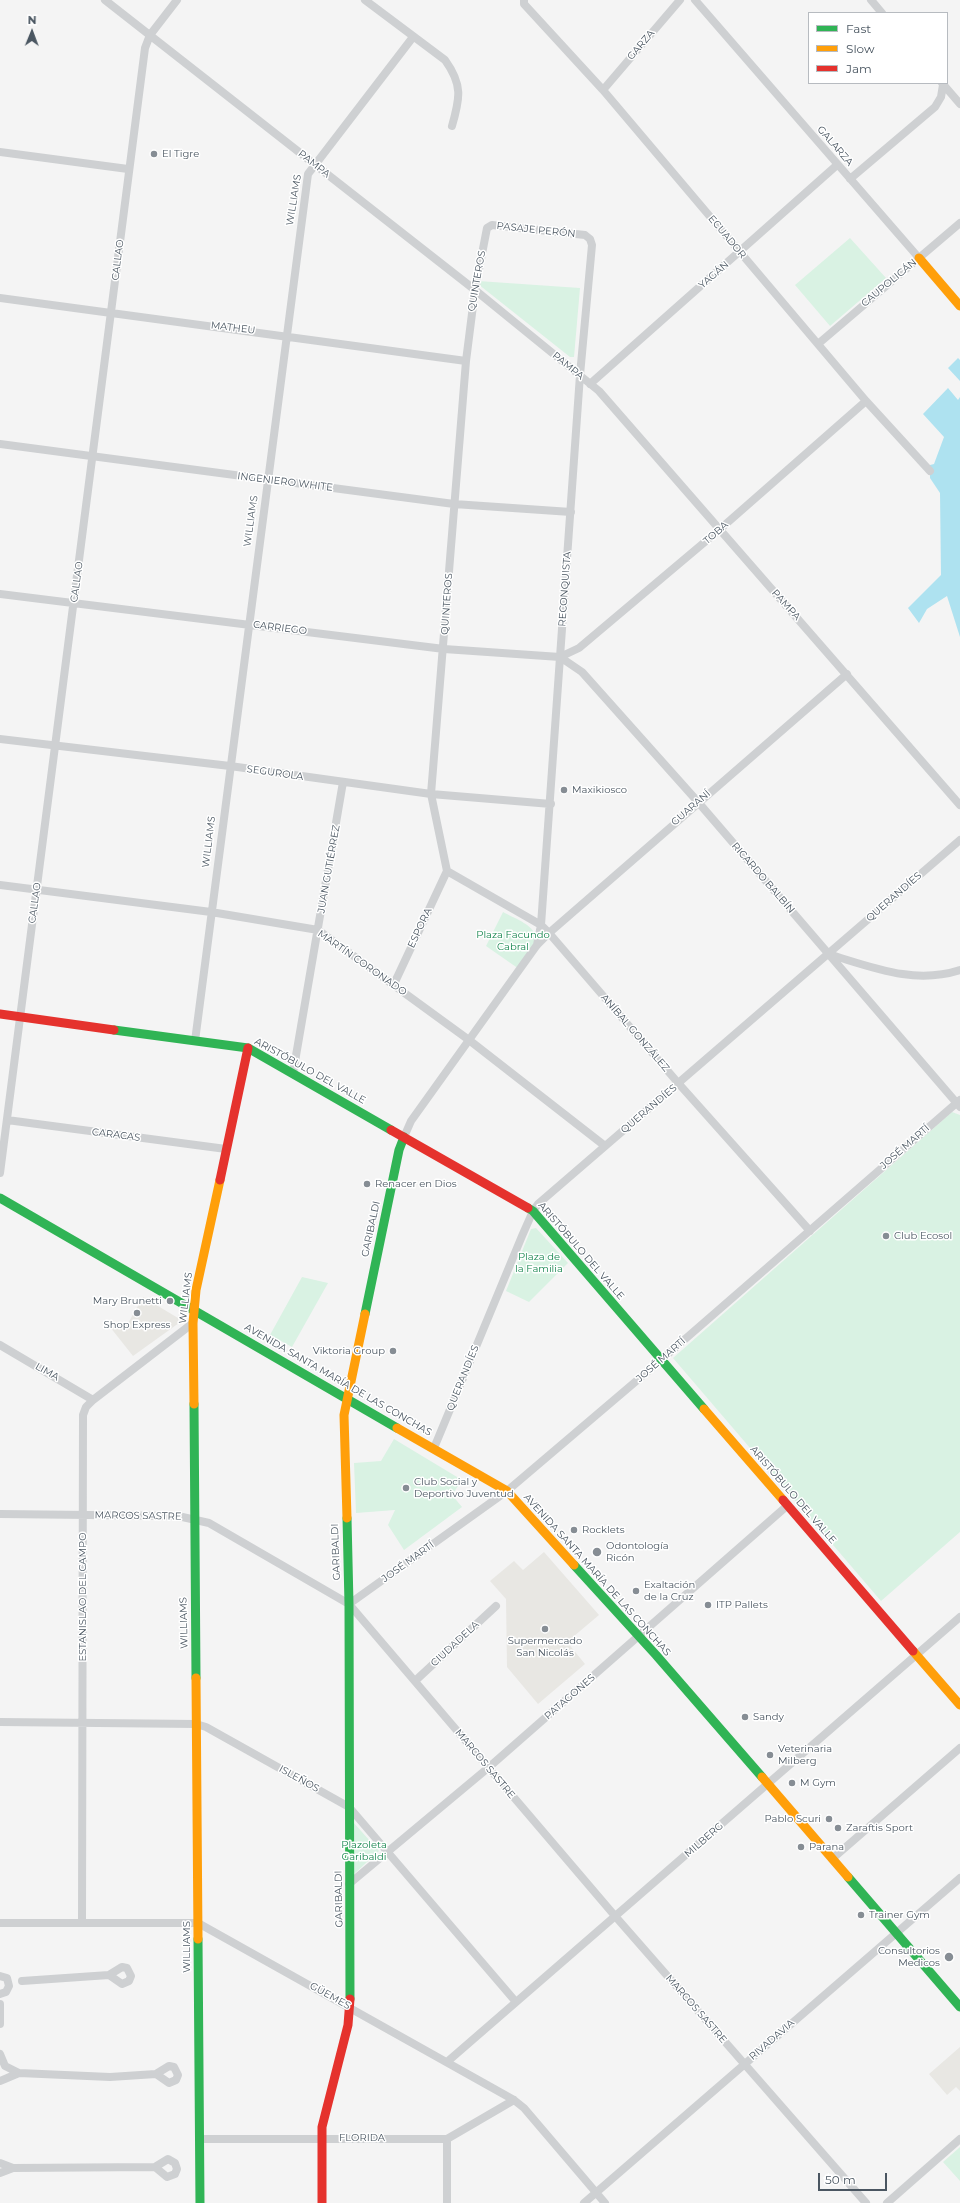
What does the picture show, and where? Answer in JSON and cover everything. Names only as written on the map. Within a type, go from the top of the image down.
[{"type":"street","name":"PAMPA","points":[[105,0],[475,290],[599,391],[960,805]]},
{"type":"street","name":"CALLAO","points":[[0,1173],[54,747],[112,313],[128,169],[145,48],[150,35],[176,0]]},
{"type":"street","points":[[365,0],[412,37],[445,60],[454,73],[459,89],[460,101],[452,126]]},
{"type":"street","name":"GARZA","points":[[603,90],[680,0]]},
{"type":"street","name":"GALARZA","points":[[695,0],[960,306]]},
{"type":"street","points":[[871,0],[881,12]]},
{"type":"street","name":"ECUADOR","points":[[524,2],[603,90],[866,401],[930,471]]},
{"type":"street","name":"WILLIAMS","points":[[195,1041],[248,624],[308,174],[314,164],[412,37]]},
{"type":"street","points":[[943,84],[960,104]]},
{"type":"street","points":[[850,179],[935,107],[941,97],[943,84]]},
{"type":"street","points":[[0,152],[128,169]]},
{"type":"street","name":"YAGÁN","points":[[590,384],[837,165]]},
{"type":"street","name":"CAUPOLICÁN","points":[[818,344],[960,223]]},
{"type":"street","name":"PASAJE PERÓN","points":[[487,228],[492,225],[585,235]]},
{"type":"street","name":"QUINTEROS","points":[[447,871],[431,794],[444,649],[466,361],[475,290],[487,228]]},
{"type":"street","name":"RECONQUISTA","points":[[538,945],[551,804],[580,375],[592,245],[590,239],[585,235]]},
{"type":"street","name":"MATHEU","points":[[0,298],[466,361]]},
{"type":"street","name":"TOBA","points":[[560,657],[579,648],[719,530],[866,401]]},
{"type":"street","name":"INGENIERO WHITE","points":[[0,444],[454,504],[571,512]]},
{"type":"street","name":"CARRIEGO","points":[[0,594],[444,649],[560,657]]},
{"type":"street","name":"RICARDO BALBÍN","points":[[560,657],[582,672],[698,802],[828,954],[959,1103]]},
{"type":"street","name":"GUARANÍ","points":[[538,945],[549,933],[698,802],[847,674]]},
{"type":"street","name":"SEGUROLA","points":[[0,739],[54,747],[230,766],[431,794],[551,804]]},
{"type":"street","name":"JUAN GUTIÉRREZ","points":[[292,1073],[343,782]]},
{"type":"street","name":"QUERANDÍES","points":[[434,1448],[533,1210],[605,1146],[679,1084],[960,840]]},
{"type":"street","points":[[447,871],[541,925]]},
{"type":"street","name":"ESPORA","points":[[394,984],[447,871]]},
{"type":"street","name":"MARTÍN CORONADO","points":[[0,885],[211,912],[318,930],[469,1040],[605,1146]]},
{"type":"street","name":"ANÍBAL GONZÁLEZ","points":[[541,925],[679,1084],[810,1231]]},
{"type":"street","name":"GARIBALDI","points":[[322,2203],[322,2127],[348,2025],[350,2007],[349,1604],[344,1415],[399,1150],[404,1137],[411,1121],[538,945]]},
{"type":"street","points":[[828,954],[902,976],[927,977],[947,974],[960,970]]},
{"type":"street","name":"ARISTÓBULO DEL VALLE","points":[[0,1014],[248,1048],[533,1210],[960,1705]]},
{"type":"street","name":"WILLIAMS","points":[[200,2203],[193,1323],[196,1290],[248,1048]]},
{"type":"street","name":"JOSÉ MARTÍ","points":[[349,1604],[507,1491],[959,1103]]},
{"type":"street","name":"CARACAS","points":[[7,1120],[226,1149]]},
{"type":"street","name":"AVENIDA SANTA MARÍA DE LAS CONCHAS","points":[[0,1198],[507,1491],[639,1637],[960,2007]]},
{"type":"street","name":"ESTANISLAO DEL CAMPO","points":[[82,1923],[83,1415],[86,1407],[94,1400],[193,1323]]},
{"type":"street","name":"LIMA","points":[[0,1345],[94,1400]]},
{"type":"street","name":"PATAGONES","points":[[349,1884],[488,1768],[788,1505]]},
{"type":"street","name":"MARCOS SASTRE","points":[[0,1514],[178,1516],[194,1519],[209,1523],[349,1604],[488,1768],[866,2203]]},
{"type":"street","name":"CIUDADELA","points":[[415,1681],[496,1606]]},
{"type":"street","name":"MILBERG","points":[[447,2062],[960,1617]]},
{"type":"street","name":"ISLEÑOS","points":[[0,1722],[196,1724],[206,1727],[349,1807],[516,2002]]},
{"type":"street","points":[[832,1859],[960,1748]]},
{"type":"street","name":"RIVADAVIA","points":[[584,2203],[960,1878]]},
{"type":"street","name":"GÜEMES","points":[[0,1922],[198,1923],[514,2100],[524,2108],[605,2203]]},
{"type":"street","points":[[0,2024],[0,2003],[4,1985],[22,1981],[109,1975]]},
{"type":"street","points":[[0,2054],[8,2073],[0,2088]]},
{"type":"street","points":[[3,2064],[19,2073]]},
{"type":"street","points":[[4,2079],[19,2073],[110,2076],[156,2074]]},
{"type":"street","points":[[447,2203],[447,2139],[514,2100]]},
{"type":"street","name":"FLORIDA","points":[[199,2139],[447,2139]]},
{"type":"street","points":[[887,2203],[960,2139]]},
{"type":"street","points":[[0,2163],[13,2168]]},
{"type":"street","points":[[0,2173],[13,2168],[155,2167]]},
{"type":"shaded area","points":[[143,1297],[178,1318],[179,1323],[133,1356],[110,1327],[127,1325]]},
{"type":"shaded area","name":"Supermercado San Nicolás","points":[[544,1552],[599,1615],[567,1642],[585,1664],[538,1704],[507,1667],[506,1599],[490,1581],[514,1561],[523,1570]]},
{"type":"shaded area","points":[[960,2047],[960,2091],[956,2087],[947,2095],[929,2074]]},
{"type":"green space","points":[[850,238],[886,278],[830,326],[795,285]]},
{"type":"green space","points":[[478,281],[580,288],[574,357],[570,357],[478,284]]},
{"type":"green space","name":"Plaza Facundo Cabral","points":[[503,912],[524,923],[533,931],[535,935],[536,941],[519,969],[486,946]]},
{"type":"green space","name":"Club Ecosol","points":[[952,1112],[960,1115],[960,1532],[881,1601],[673,1358]]},
{"type":"green space","name":"Plaza de la Familia","points":[[536,1228],[568,1263],[529,1302],[506,1291],[531,1229]]},
{"type":"green space","points":[[302,1277],[328,1283],[292,1347],[270,1335]]},
{"type":"green space","name":"Club Social y Deportivo Juventud","points":[[394,1439],[462,1480],[452,1495],[462,1507],[404,1550],[388,1525],[395,1510],[356,1513],[354,1463],[381,1461]]},
{"type":"green space","name":"Plazoleta Garibaldi","points":[[353,1822],[379,1851],[354,1874]]},
{"type":"green space","points":[[960,2147],[960,2181],[943,2162]]},
{"type":"water","points":[[958,358],[960,360],[960,381],[948,368]]},
{"type":"water","points":[[948,388],[958,400],[960,397],[960,637],[947,596],[927,609],[919,623],[908,608],[941,575],[940,493],[930,478],[930,465],[934,464],[944,437],[923,414]]},
{"type":"traffic: fast","points":[[114,1030],[248,1048],[391,1130]]},
{"type":"traffic: fast","points":[[365,1314],[399,1150],[404,1137]]},
{"type":"traffic: fast","points":[[0,1198],[397,1428]]},
{"type":"traffic: fast","points":[[528,1208],[533,1211],[704,1409]]},
{"type":"traffic: fast","points":[[194,1404],[196,1678]]},
{"type":"traffic: fast","points":[[347,1518],[349,1604],[350,1999]]},
{"type":"traffic: fast","points":[[574,1565],[656,1655],[762,1777]]},
{"type":"traffic: fast","points":[[848,1877],[960,2007]]},
{"type":"traffic: fast","points":[[198,1939],[200,2203]]},
{"type":"traffic: slow","points":[[919,258],[960,306]]},
{"type":"traffic: slow","points":[[194,1404],[193,1323],[196,1290],[220,1180]]},
{"type":"traffic: slow","points":[[347,1518],[344,1415],[365,1314]]},
{"type":"traffic: slow","points":[[704,1409],[783,1500]]},
{"type":"traffic: slow","points":[[397,1428],[507,1491],[574,1565]]},
{"type":"traffic: slow","points":[[913,1651],[960,1705]]},
{"type":"traffic: slow","points":[[196,1678],[198,1939]]},
{"type":"traffic: slow","points":[[762,1777],[848,1877]]},
{"type":"traffic: jam","points":[[0,1014],[114,1030]]},
{"type":"traffic: jam","points":[[220,1180],[248,1048]]},
{"type":"traffic: jam","points":[[391,1130],[528,1208]]},
{"type":"traffic: jam","points":[[783,1500],[913,1651]]},
{"type":"traffic: jam","points":[[322,2203],[322,2127],[348,2025],[350,1999]]},
{"type":"place","name":"El Tigre","points":[[154,154]]},
{"type":"place","name":"Maxikiosco","points":[[564,790]]},
{"type":"place","name":"Renacer en Dios","points":[[367,1184]]},
{"type":"place","name":"Club Ecosol","points":[[886,1236]]},
{"type":"place","name":"Mary Brunetti","points":[[170,1301]]},
{"type":"place","name":"Shop Express","points":[[137,1313]]},
{"type":"place","name":"Viktoria Group","points":[[393,1351]]},
{"type":"place","name":"Club Social y Deportivo Juventud","points":[[406,1488]]},
{"type":"place","name":"Rocklets","points":[[574,1530]]},
{"type":"place","name":"Odontología Ricón","points":[[597,1552]]},
{"type":"place","name":"Exaltación de la Cruz","points":[[636,1591]]},
{"type":"place","name":"ITP Pallets","points":[[708,1605]]},
{"type":"place","name":"Supermercado San Nicolás","points":[[545,1629]]},
{"type":"place","name":"Sandy","points":[[745,1717]]},
{"type":"place","name":"Veterinaria Milberg","points":[[770,1755]]},
{"type":"place","name":"M Gym","points":[[792,1783]]},
{"type":"place","name":"Pablo Scuri","points":[[829,1819]]},
{"type":"place","name":"Zaraftis Sport","points":[[838,1828]]},
{"type":"place","name":"Parana","points":[[801,1847]]},
{"type":"place","name":"Trainer Gym","points":[[861,1915]]},
{"type":"place","name":"Consultorios Medicos","points":[[949,1957]]}]
